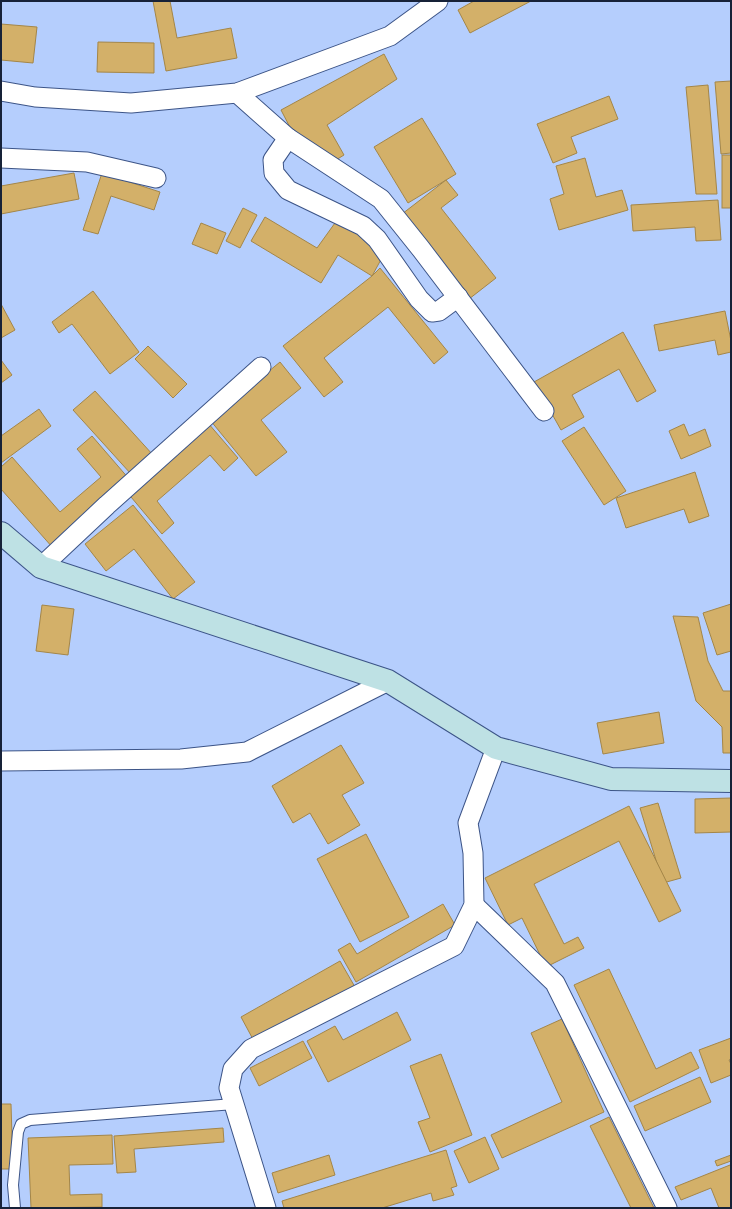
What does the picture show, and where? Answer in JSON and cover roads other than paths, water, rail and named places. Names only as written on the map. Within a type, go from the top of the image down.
[{"type":"street","points":[[1,91],[35,97],[131,103],[237,93],[390,36],[434,2]]},
{"type":"street","points":[[237,93],[288,138],[381,198],[544,411]]},
{"type":"street","points":[[288,138],[273,160],[274,173],[288,190],[363,226],[377,239],[419,299],[432,312],[439,311],[458,298]]},
{"type":"street","points":[[1,158],[86,162],[156,178]]},
{"type":"street","points":[[41,568],[107,505],[262,366]]},
{"type":"street","points":[[1,533],[41,568],[388,681],[496,748],[611,779],[731,781]]},
{"type":"street","points":[[1,760],[181,759],[247,752],[388,681]]},
{"type":"street","points":[[266,1208],[229,1088],[233,1069],[251,1050],[454,946],[474,905],[473,853],[468,823],[496,748]]},
{"type":"street","points":[[474,905],[555,983],[667,1208]]},
{"type":"lane","points":[[15,1208],[13,1185],[18,1132],[21,1124],[30,1120],[234,1104]]}]
